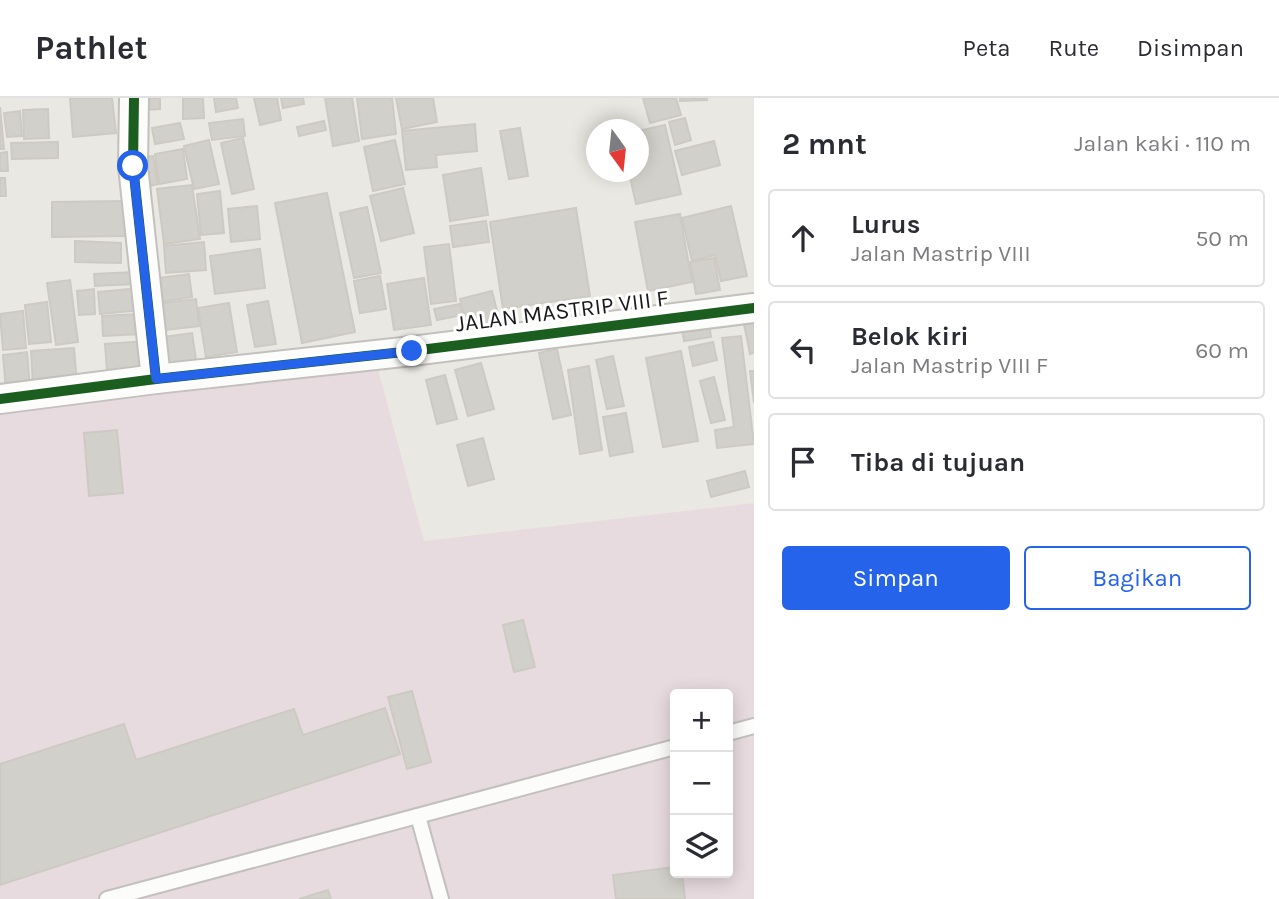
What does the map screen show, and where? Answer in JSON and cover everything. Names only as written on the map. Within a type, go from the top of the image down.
[{"type":"street","points":[[134,98],[133,166],[156,379]]},
{"type":"street","name":"JALAN MASTRIP VIII F","points":[[0,399],[754,308]]},
{"type":"lane","points":[[733,732],[754,726]]},
{"type":"lane","points":[[107,899],[670,748]]},
{"type":"lane","points":[[418,816],[441,899]]},
{"type":"shaded area","points":[[375,358],[424,541],[754,503],[754,899],[0,899],[0,407]]},
{"type":"building","points":[[70,98],[112,98],[116,133],[73,137]]},
{"type":"building","points":[[145,98],[160,98],[160,109],[146,110]]},
{"type":"building","points":[[183,98],[203,98],[204,118],[183,119]]},
{"type":"building","points":[[214,98],[236,98],[238,108],[216,112]]},
{"type":"building","points":[[254,98],[277,98],[281,120],[260,125]]},
{"type":"building","points":[[281,98],[303,98],[304,104],[283,108]]},
{"type":"building","points":[[325,98],[352,98],[359,141],[333,146]]},
{"type":"building","points":[[357,98],[392,98],[396,134],[362,139]]},
{"type":"building","points":[[396,98],[433,98],[437,122],[402,129]]},
{"type":"building","points":[[643,98],[676,98],[681,115],[650,123]]},
{"type":"building","points":[[680,98],[707,98],[707,100],[680,101]]},
{"type":"building","points":[[0,107],[4,149],[0,149]]},
{"type":"building","points":[[48,109],[49,138],[24,139],[23,110]]},
{"type":"building","points":[[20,111],[22,136],[7,137],[4,113]]},
{"type":"building","points":[[685,118],[691,140],[675,145],[669,122]]},
{"type":"building","points":[[243,119],[245,136],[212,140],[209,123]]},
{"type":"building","points":[[324,121],[326,130],[299,136],[297,127]]},
{"type":"building","points":[[180,123],[184,139],[155,144],[152,128]]},
{"type":"building","points":[[475,124],[477,151],[436,155],[437,167],[406,170],[402,131]]},
{"type":"building","points":[[665,125],[681,194],[636,204],[631,182],[649,182],[649,129]]},
{"type":"building","points":[[520,128],[528,176],[509,179],[500,131]]},
{"type":"building","points":[[243,138],[254,189],[232,194],[221,143]]},
{"type":"building","points":[[209,140],[219,184],[194,189],[184,146]]},
{"type":"building","points":[[395,140],[405,184],[373,191],[364,147]]},
{"type":"building","points":[[714,141],[720,165],[682,175],[675,151]]},
{"type":"building","points":[[58,142],[58,158],[12,159],[11,143]]},
{"type":"building","points":[[183,149],[187,179],[159,184],[155,154]]},
{"type":"building","points":[[7,152],[8,171],[0,171],[0,153]]},
{"type":"building","points":[[153,156],[158,184],[150,186],[144,157]]},
{"type":"building","points":[[481,168],[488,215],[450,221],[443,175]]},
{"type":"building","points":[[0,178],[5,178],[6,196],[0,196]]},
{"type":"building","points":[[192,185],[200,239],[164,244],[157,189]]},
{"type":"building","points":[[403,188],[414,233],[381,241],[370,196]]},
{"type":"building","points":[[220,191],[224,233],[201,235],[197,194]]},
{"type":"building","points":[[327,193],[355,332],[302,343],[275,203]]},
{"type":"building","points":[[125,201],[125,236],[52,237],[52,202]]},
{"type":"building","points":[[257,206],[260,239],[231,242],[228,209]]},
{"type":"building","points":[[731,206],[747,276],[721,281],[715,255],[692,261],[682,218]]},
{"type":"building","points":[[367,207],[381,273],[354,278],[340,213]]},
{"type":"building","points":[[576,208],[590,296],[503,309],[490,222]]},
{"type":"building","points":[[680,214],[692,282],[648,291],[635,222]]},
{"type":"building","points":[[486,221],[489,242],[453,247],[450,226]]},
{"type":"building","points":[[75,241],[121,243],[121,263],[75,262]]},
{"type":"building","points":[[204,242],[206,270],[166,273],[164,246]]},
{"type":"building","points":[[449,244],[456,301],[431,304],[424,247]]},
{"type":"building","points":[[260,249],[265,288],[215,294],[210,256]]},
{"type":"building","points":[[714,258],[720,290],[696,294],[690,262]]},
{"type":"building","points":[[135,272],[136,284],[95,286],[94,274]]},
{"type":"building","points":[[189,274],[192,297],[154,303],[150,279]]},
{"type":"building","points":[[380,276],[386,309],[360,313],[354,281]]},
{"type":"building","points":[[424,278],[431,325],[394,330],[387,284]]},
{"type":"building","points":[[70,280],[78,342],[56,345],[47,283]]},
{"type":"building","points":[[140,288],[142,310],[100,314],[98,292]]},
{"type":"building","points":[[94,289],[95,314],[79,315],[77,291]]},
{"type":"building","points":[[492,291],[500,323],[468,331],[460,299]]},
{"type":"building","points":[[196,299],[199,326],[157,331],[153,304]]},
{"type":"building","points":[[268,301],[276,344],[255,347],[247,305]]},
{"type":"building","points":[[47,302],[51,342],[29,344],[25,305]]},
{"type":"building","points":[[229,303],[237,352],[206,357],[198,308]]},
{"type":"building","points":[[460,304],[462,315],[437,320],[434,309]]},
{"type":"building","points":[[23,311],[26,348],[3,350],[0,314]]},
{"type":"building","points":[[141,314],[142,334],[103,336],[102,316]]},
{"type":"building","points":[[754,316],[754,353],[750,354],[743,319]]},
{"type":"building","points":[[708,318],[711,337],[684,341],[681,322]]},
{"type":"building","points":[[192,333],[196,360],[159,365],[155,338]]},
{"type":"building","points":[[741,336],[754,444],[717,448],[715,430],[734,427],[722,338]]},
{"type":"building","points":[[147,341],[149,369],[107,371],[105,344]]},
{"type":"building","points":[[713,342],[717,360],[693,366],[689,347]]},
{"type":"building","points":[[74,348],[77,384],[33,386],[31,351]]},
{"type":"building","points":[[557,349],[571,415],[553,419],[539,353]]},
{"type":"building","points":[[681,351],[698,441],[663,447],[646,358]]},
{"type":"building","points":[[27,352],[30,388],[6,391],[3,355]]},
{"type":"building","points":[[613,356],[624,406],[607,409],[596,360]]},
{"type":"building","points":[[481,363],[494,409],[468,416],[455,370]]},
{"type":"building","points":[[589,366],[602,450],[580,454],[568,370]]},
{"type":"building","points":[[750,371],[754,371],[754,403]]},
{"type":"building","points":[[445,375],[457,419],[437,424],[426,380]]},
{"type":"building","points":[[714,377],[725,420],[711,423],[700,381]]},
{"type":"building","points":[[626,413],[633,452],[610,456],[603,417]]},
{"type":"building","points":[[117,430],[123,493],[89,496],[84,433]]},
{"type":"building","points":[[483,438],[494,479],[468,486],[457,445]]},
{"type":"building","points":[[745,471],[749,487],[711,497],[707,481]]},
{"type":"building","points":[[523,620],[535,667],[514,672],[503,625]]},
{"type":"building","points":[[412,691],[431,762],[407,769],[388,697]]},
{"type":"building","points":[[385,708],[400,754],[0,885],[0,764],[124,724],[136,760],[294,709],[303,735]]},
{"type":"building","points":[[670,868],[670,878],[683,878],[685,899],[616,899],[613,875]]},
{"type":"building","points":[[328,890],[331,899],[299,899]]},
{"type":"cycle path","points":[[134,98],[133,166],[156,379]]},
{"type":"cycle path","points":[[0,399],[754,308]]},
{"type":"route","points":[[133,166],[156,379],[412,351]]}]
